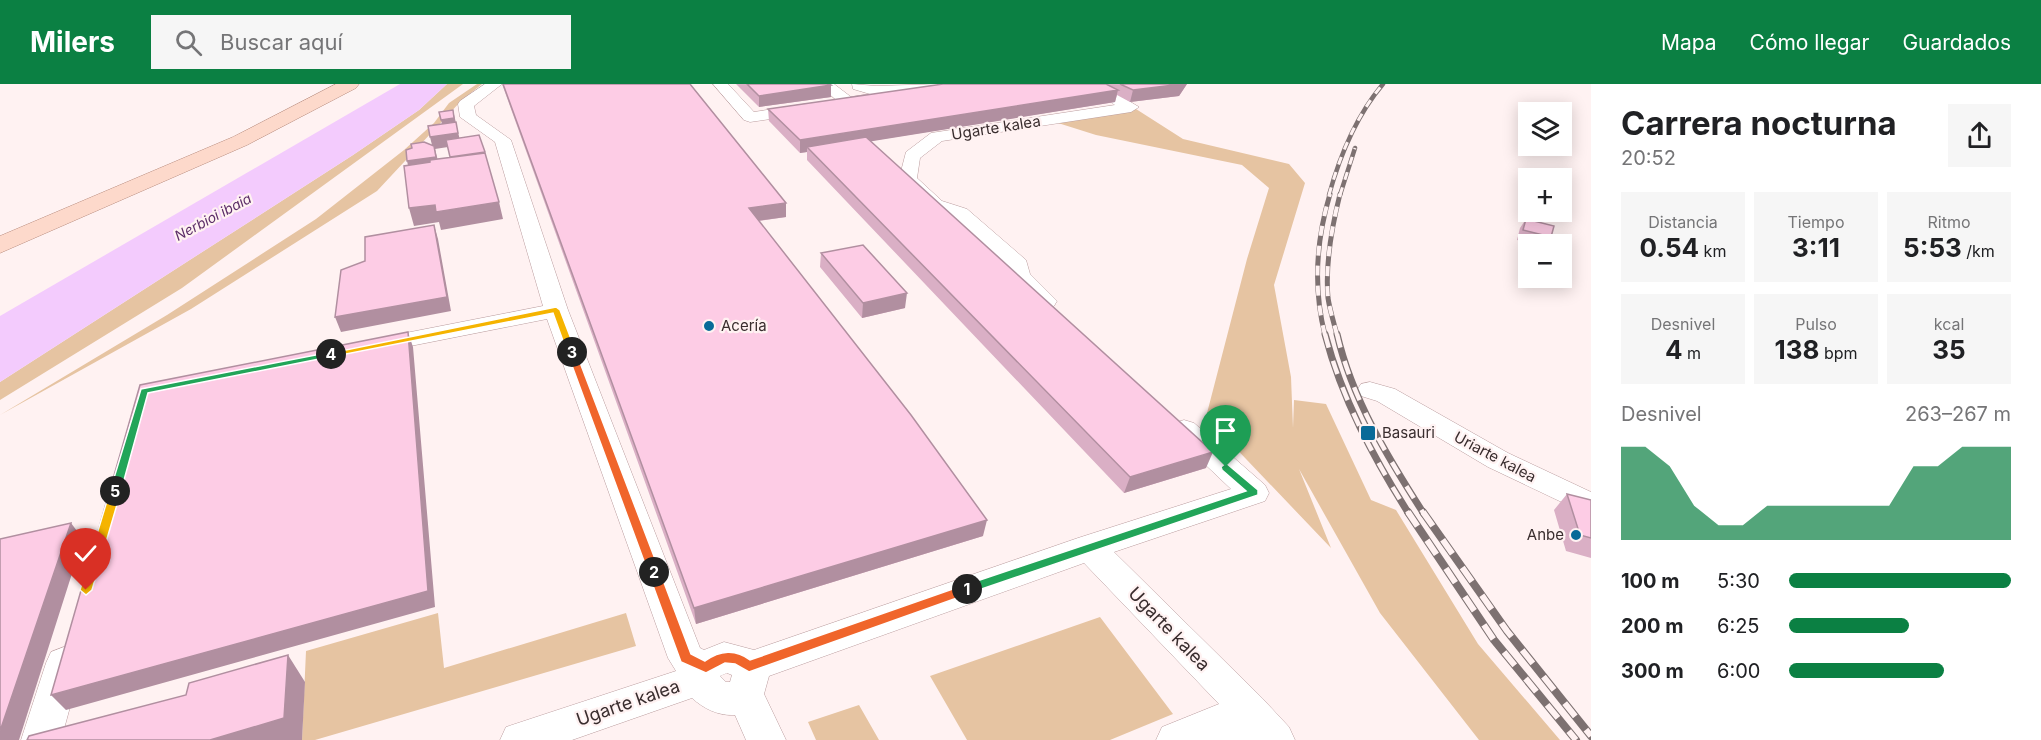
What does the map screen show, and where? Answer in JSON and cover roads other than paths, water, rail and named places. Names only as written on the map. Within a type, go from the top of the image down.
[{"type":"main road","points":[[0,229],[342,85]]},
{"type":"main road","points":[[0,245],[240,141],[342,85]]},
{"type":"street","name":"Ugarte kalea","points":[[495,84],[466,104],[468,117],[503,140],[556,310],[686,658],[704,673],[707,691],[720,699],[737,698],[746,680],[1089,547],[1254,493],[1165,411]]},
{"type":"street","points":[[720,84],[750,117],[953,87]]},
{"type":"street","points":[[825,84],[848,102]]},
{"type":"street","points":[[855,84],[875,92],[933,84]]},
{"type":"street","name":"Ugarte kalea","points":[[1062,316],[1019,276],[1018,265],[960,213],[935,205],[908,179],[912,156],[938,137],[1131,107],[1089,84]]},
{"type":"street","points":[[356,349],[556,310]]},
{"type":"street","name":"Uriarte kalea","points":[[1370,390],[1386,395],[1498,460],[1591,505]]},
{"type":"street","name":"Ugarte kalea","points":[[1089,547],[1239,723],[1275,740]]},
{"type":"street","points":[[41,740],[75,628]]},
{"type":"street","name":"Ugarte kalea","points":[[520,740],[704,673]]},
{"type":"street","points":[[746,680],[766,740]]},
{"type":"street","points":[[1176,740],[1239,723]]},
{"type":"water","name":"Nerbioi ibaia","points":[[400,84],[447,84],[419,110],[353,155],[0,382],[0,316]]},
{"type":"railway","points":[[1329,195],[1350,136],[1373,96],[1383,84]]},
{"type":"railway","points":[[1340,195],[1355,148]]},
{"type":"railway","points":[[1325,335],[1319,300],[1318,264],[1322,229],[1330,194]]},
{"type":"railway","points":[[1337,335],[1328,298],[1327,272],[1340,194]]},
{"type":"railway","points":[[1325,334],[1340,382],[1360,427],[1409,514]]},
{"type":"railway","points":[[1337,334],[1362,405],[1385,450],[1424,514]]},
{"type":"railway","points":[[1408,512],[1494,640],[1576,740]]},
{"type":"railway","points":[[1423,512],[1507,631],[1591,736]]},
{"type":"place","name":"Acería","points":[[709,326]]},
{"type":"place","name":"Basauri","points":[[1368,433]]},
{"type":"place","name":"Anbe","points":[[1576,535]]}]
